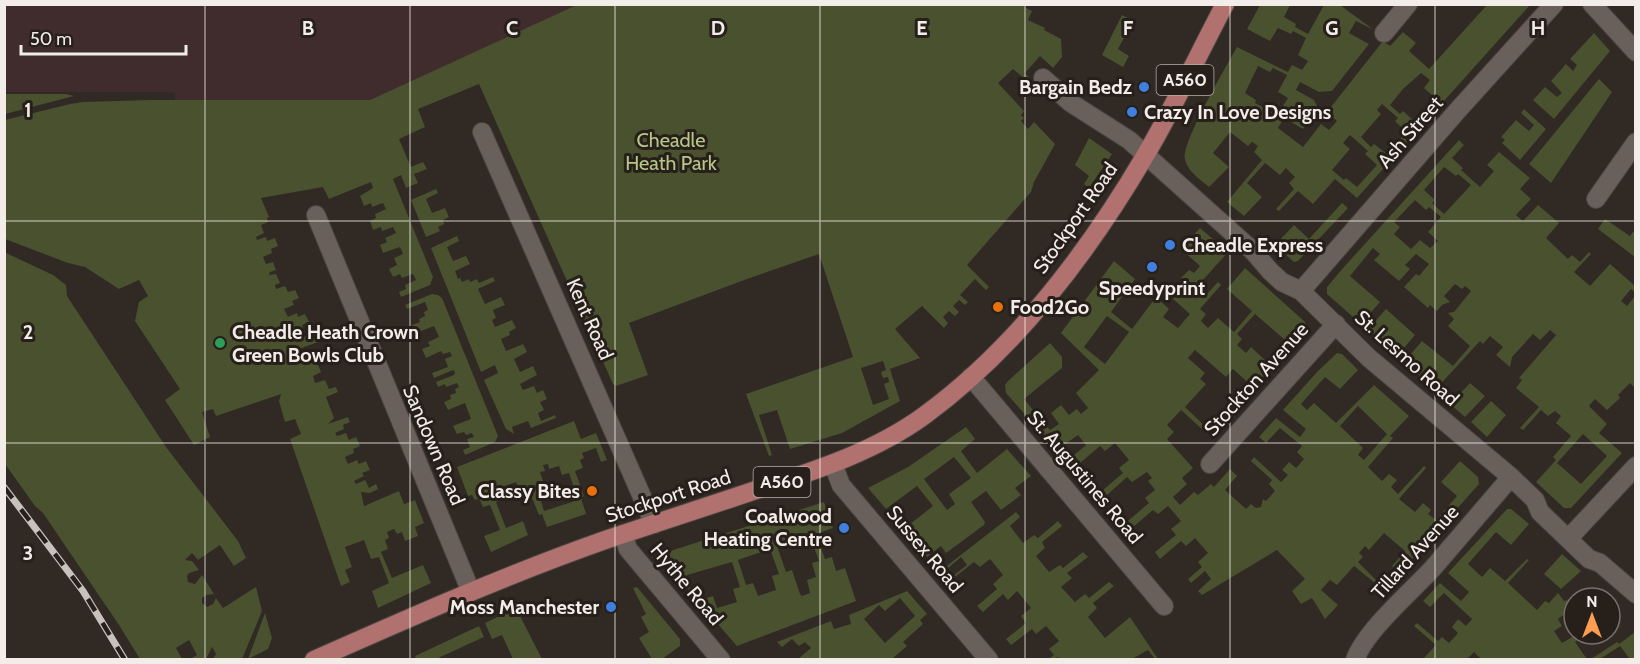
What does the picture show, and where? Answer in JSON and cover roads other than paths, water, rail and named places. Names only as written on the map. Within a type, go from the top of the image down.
[{"type":"main road","name":"Stockport Road","points":[[314,660],[535,566],[833,464],[894,435],[925,415],[971,377],[1029,318],[1068,270],[1145,156],[1225,4]]},
{"type":"street","points":[[1384,33],[1408,4]]},
{"type":"street","name":"Ash Street","points":[[1301,291],[1458,110],[1554,4]]},
{"type":"street","points":[[1592,4],[1635,52]]},
{"type":"street","name":"St. Lesmo Road","points":[[1043,78],[1071,103],[1129,140],[1253,250],[1282,282],[1301,291],[1369,358],[1511,477],[1535,500],[1540,512],[1589,560],[1600,563],[1635,594]]},
{"type":"street","name":"Kent Road","points":[[482,132],[654,524]]},
{"type":"street","points":[[1596,199],[1635,142]]},
{"type":"street","name":"Sandown Road","points":[[316,215],[471,592]]},
{"type":"street","name":"Stockton Avenue","points":[[1210,464],[1336,324]]},
{"type":"street","name":"St. Augustines Road","points":[[971,377],[1164,606]]},
{"type":"street","name":"Sussex Road","points":[[833,464],[841,485],[989,660]]},
{"type":"street","points":[[1568,539],[1635,466]]},
{"type":"street","name":"Tillard Avenue","points":[[1355,660],[1369,635],[1433,567],[1511,477]]},
{"type":"street","name":"Hythe Road","points":[[623,534],[628,549],[721,660]]},
{"type":"railway","points":[[4,487],[83,591],[125,660]]},
{"type":"place","name":"Bargain Bedz","points":[[1144,87]]},
{"type":"place","name":"Crazy In Love Designs","points":[[1132,112]]},
{"type":"place","name":"Cheadle Express","points":[[1170,245]]},
{"type":"place","name":"Speedyprint","points":[[1152,267]]},
{"type":"place","name":"Food2Go","points":[[998,307]]},
{"type":"place","name":"Cheadle Heath Crown Green Bowls Club","points":[[220,343]]},
{"type":"place","name":"Classy Bites","points":[[592,491]]},
{"type":"place","name":"Coalwood Heating Centre","points":[[844,528]]},
{"type":"place","name":"Moss Manchester","points":[[611,607]]},
{"type":"park label","name":"Cheadle Heath Park","points":[[671,152]]}]
